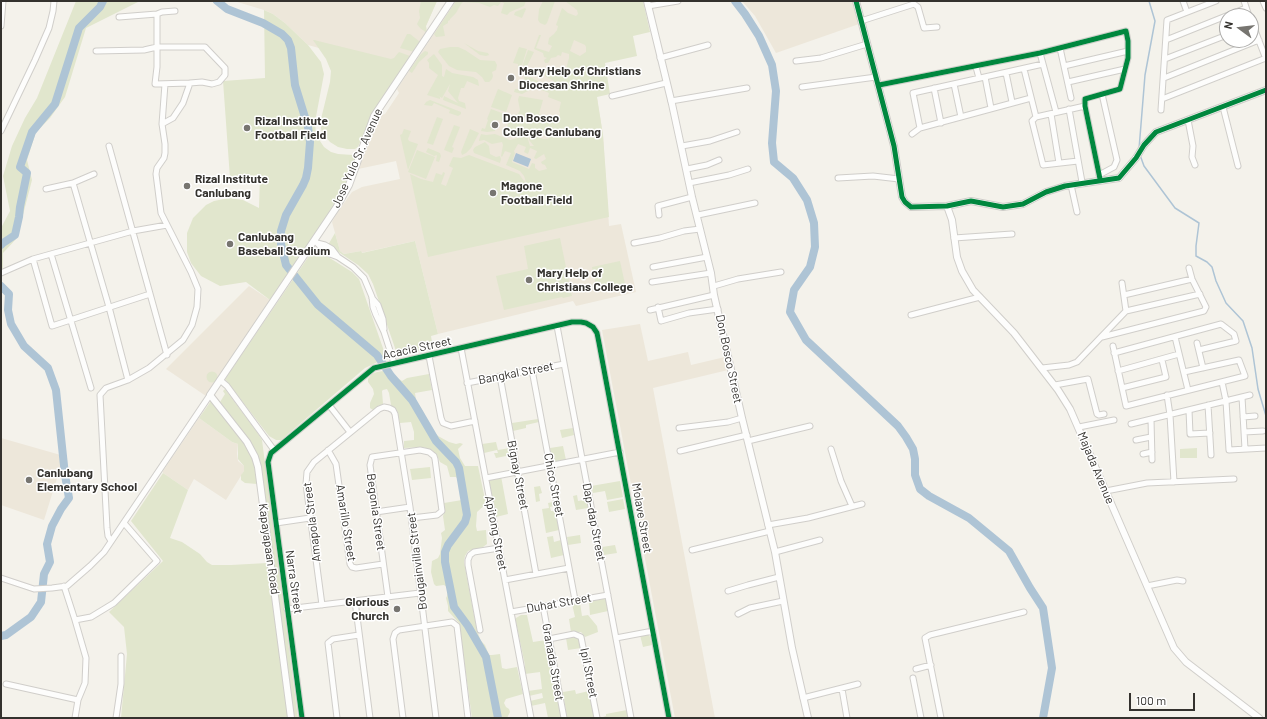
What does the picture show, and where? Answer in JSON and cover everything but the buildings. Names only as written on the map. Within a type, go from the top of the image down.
[{"type":"street","points":[[1,26],[3,1]]},
{"type":"street","points":[[1,131],[36,60],[48,28],[54,1]]},
{"type":"street","name":"Jose Yulo Sr. Avenue","points":[[210,395],[316,242],[349,185],[374,116],[451,1]]},
{"type":"street","points":[[647,3],[678,1]]},
{"type":"street","points":[[856,1],[894,146],[902,197],[911,207],[947,206],[971,201],[1003,207],[1023,204],[1046,192],[1071,185],[1119,178],[1136,158],[1144,145],[1156,132],[1266,90]]},
{"type":"street","points":[[1183,1],[1188,12]]},
{"type":"street","points":[[1161,110],[1167,20],[1188,12],[1204,3],[1216,1]]},
{"type":"street","points":[[1244,1],[1246,8]]},
{"type":"street","points":[[1263,1],[1266,8]]},
{"type":"street","name":"Don Bosco Street","points":[[647,3],[682,146],[692,198],[698,215],[714,286],[714,295],[742,418],[775,552],[808,718]]},
{"type":"street","points":[[861,21],[914,4],[918,7],[924,28],[937,27]]},
{"type":"street","points":[[119,17],[175,11]]},
{"type":"street","points":[[96,51],[144,50],[157,47],[205,46],[225,68],[225,75],[219,82],[212,84],[202,82],[155,84],[157,47],[157,14]]},
{"type":"street","points":[[1166,40],[1219,19]]},
{"type":"street","points":[[879,85],[1040,53],[1126,30],[1128,51],[1120,89],[1102,94],[1085,99],[1085,106],[1099,177],[1114,167],[1117,160],[1102,94]]},
{"type":"street","points":[[1165,59],[1219,38]]},
{"type":"street","points":[[1162,99],[1266,59],[1259,40]]},
{"type":"street","points":[[796,61],[821,58],[867,44]]},
{"type":"street","points":[[660,58],[708,45]]},
{"type":"street","points":[[1060,48],[1071,98]]},
{"type":"street","points":[[1164,78],[1239,48]]},
{"type":"street","points":[[1064,66],[1128,51]]},
{"type":"street","points":[[1040,53],[1053,113],[1059,162]]},
{"type":"street","points":[[920,128],[914,93],[1043,64]]},
{"type":"street","points":[[976,66],[979,78]]},
{"type":"street","points":[[1024,69],[1036,116]]},
{"type":"street","points":[[1068,82],[1125,70]]},
{"type":"street","points":[[1006,73],[1012,102]]},
{"type":"street","points":[[802,87],[876,77]]},
{"type":"street","points":[[985,77],[991,108]]},
{"type":"street","points":[[162,124],[173,118],[183,102],[190,83]]},
{"type":"street","points":[[612,96],[666,83]]},
{"type":"street","points":[[111,541],[108,536],[107,528],[100,395],[106,388],[128,380],[149,368],[167,355],[183,340],[192,325],[197,307],[198,289],[161,213],[156,174],[157,168],[164,158],[165,153],[162,124],[165,84]]},
{"type":"street","points":[[954,84],[961,117]]},
{"type":"street","points":[[671,101],[747,88]]},
{"type":"street","points":[[934,88],[940,123]]},
{"type":"street","points":[[912,134],[920,128],[1031,98]]},
{"type":"street","points":[[1078,161],[1043,165],[1032,122],[1036,116],[1085,106]]},
{"type":"street","points":[[1223,107],[1238,166]]},
{"type":"street","points":[[1069,109],[1082,182]]},
{"type":"street","points":[[1188,120],[1193,146],[1192,157],[1195,165]]},
{"type":"street","points":[[682,146],[710,141],[737,132]]},
{"type":"street","points":[[109,146],[167,355]]},
{"type":"street","points":[[687,169],[707,165],[719,160]]},
{"type":"street","points":[[689,183],[729,175],[748,169]]},
{"type":"street","points":[[46,189],[73,183],[94,174]]},
{"type":"street","points":[[838,178],[873,176],[899,179]]},
{"type":"street","points":[[73,183],[109,307],[128,380]]},
{"type":"street","points":[[1071,185],[1077,212]]},
{"type":"street","points":[[659,215],[658,206],[692,198]]},
{"type":"street","points":[[698,215],[755,203]]},
{"type":"street","name":"Majada Avenue","points":[[947,206],[952,220],[957,257],[962,271],[973,290],[1014,333],[1055,385],[1070,409],[1174,648],[1179,656],[1259,718]]},
{"type":"street","points":[[2,273],[33,259],[133,231],[167,225]]},
{"type":"street","points":[[634,243],[700,228]]},
{"type":"street","points":[[954,238],[1012,234]]},
{"type":"street","points":[[316,242],[333,250],[338,257],[361,274],[368,285],[383,319],[384,332],[392,364]]},
{"type":"street","points":[[52,254],[91,388]]},
{"type":"street","points":[[653,267],[707,257]]},
{"type":"street","points":[[33,259],[52,326],[150,294]]},
{"type":"street","points":[[1102,337],[1204,311],[1206,307],[1192,279],[1189,268]]},
{"type":"street","points":[[652,282],[711,272]]},
{"type":"street","points":[[714,286],[738,279],[781,272]]},
{"type":"street","points":[[1124,295],[1192,279]]},
{"type":"street","points":[[1122,283],[1126,311]]},
{"type":"street","points":[[1042,368],[1069,365],[1077,362],[1126,311],[1200,294]]},
{"type":"street","points":[[650,310],[714,295]]},
{"type":"street","points":[[912,315],[980,297]]},
{"type":"street","points":[[658,307],[661,320],[689,313],[718,309]]},
{"type":"street","name":"Acacia Street","points":[[274,450],[367,373],[380,366],[575,322],[590,325]]},
{"type":"street","points":[[1114,353],[1221,324],[1234,334],[1236,341],[1199,350]]},
{"type":"street","name":"Molave Street","points":[[590,325],[595,330],[598,338],[669,718]]},
{"type":"street","name":"Dap-dap Street","points":[[556,326],[631,718]]},
{"type":"street","points":[[1175,337],[1188,390]]},
{"type":"street","points":[[1197,344],[1203,368]]},
{"type":"street","points":[[1113,346],[1126,406],[1245,376],[1239,360],[1184,372]]},
{"type":"street","name":"Apitong Street","points":[[461,348],[531,718]]},
{"type":"street","points":[[1118,371],[1162,360],[1179,354]]},
{"type":"street","points":[[429,356],[443,423],[451,426],[474,421]]},
{"type":"street","points":[[1122,388],[1166,377],[1162,360]]},
{"type":"street","name":"Bangkal Street","points":[[467,383],[564,364]]},
{"type":"street","name":"Chico Street","points":[[532,370],[575,600]]},
{"type":"street","name":"Bignay Street","points":[[500,376],[536,574]]},
{"type":"street","points":[[220,380],[274,450]]},
{"type":"street","points":[[1055,385],[1088,380],[1097,414],[1104,414]]},
{"type":"street","points":[[1222,382],[1226,401],[1229,450],[1266,448]]},
{"type":"street","points":[[1,578],[34,589],[67,586],[90,566],[104,552],[210,395]]},
{"type":"street","name":"Kapayapaan Road","points":[[210,395],[247,442],[258,467],[291,718]]},
{"type":"street","points":[[1167,395],[1170,414],[1174,482]]},
{"type":"street","points":[[1130,424],[1250,395]]},
{"type":"street","points":[[1242,397],[1245,449]]},
{"type":"street","points":[[329,405],[350,432]]},
{"type":"street","points":[[1208,405],[1211,455]]},
{"type":"street","name":"Amapola Street","points":[[322,605],[310,518],[306,476],[311,465],[328,450],[380,408],[388,407]]},
{"type":"street","name":"Bougainvilla Street","points":[[388,407],[393,410],[395,414],[412,518],[436,718]]},
{"type":"street","points":[[1189,410],[1190,434],[1210,433]]},
{"type":"street","points":[[1243,417],[1255,416]]},
{"type":"street","points":[[679,428],[728,422],[742,418]]},
{"type":"street","points":[[1151,419],[1152,460]]},
{"type":"street","points":[[1079,427],[1114,420]]},
{"type":"street","points":[[680,451],[810,426]]},
{"type":"street","points":[[1244,432],[1264,431]]},
{"type":"street","points":[[1136,440],[1151,437]]},
{"type":"street","points":[[831,449],[841,481],[852,506]]},
{"type":"street","name":"Narra Street","points":[[274,450],[269,455],[268,462],[302,718]]},
{"type":"street","name":"Amarillo Street","points":[[328,450],[334,458],[337,467],[351,566],[356,568],[384,564]]},
{"type":"street","points":[[401,453],[423,450],[431,453],[435,459],[442,511],[437,515],[412,518]]},
{"type":"street","points":[[486,478],[620,452]]},
{"type":"street","points":[[1143,454],[1152,452]]},
{"type":"street","name":"Begonia Street","points":[[388,597],[370,465],[371,459],[374,456],[401,453]]},
{"type":"street","points":[[1106,491],[1147,484],[1234,479]]},
{"type":"street","points":[[692,550],[862,504]]},
{"type":"street","points":[[376,512],[410,507]]},
{"type":"street","points":[[276,523],[310,518]]},
{"type":"street","points":[[75,620],[91,617],[114,603],[157,561],[124,523]]},
{"type":"street","points":[[775,552],[820,540]]},
{"type":"street","points":[[480,630],[468,560],[470,555],[474,552],[499,548]]},
{"type":"street","points":[[505,580],[569,568]]},
{"type":"street","points":[[728,591],[779,577]]},
{"type":"street","points":[[1147,586],[1183,580]]},
{"type":"street","points":[[64,586],[86,658],[85,683],[78,700],[75,718]]},
{"type":"street","points":[[288,609],[420,594]]},
{"type":"street","name":"Duhat Street","points":[[511,612],[608,595]]},
{"type":"street","points":[[738,614],[750,608],[784,600]]},
{"type":"street","points":[[355,601],[370,718]]},
{"type":"street","name":"Granada Street","points":[[543,606],[564,718]]},
{"type":"street","points":[[941,718],[925,638],[930,635],[1024,612]]},
{"type":"street","points":[[403,718],[393,636],[396,631],[452,622],[457,626],[468,718]]},
{"type":"street","points":[[616,638],[653,631]]},
{"type":"street","name":"Ipil Street","points":[[549,639],[572,634],[581,637],[597,718]]},
{"type":"street","points":[[337,718],[328,643],[333,639],[360,635]]},
{"type":"street","points":[[116,718],[121,684],[121,656]]},
{"type":"street","points":[[916,669],[931,665]]},
{"type":"street","points":[[913,678],[921,718]]},
{"type":"street","points":[[6,684],[78,700]]},
{"type":"street","points":[[803,698],[858,684]]},
{"type":"street","points":[[842,689],[847,718]]},
{"type":"shaded area","points":[[234,1],[437,1],[426,26],[427,33],[402,71],[308,45],[285,23],[273,14]]},
{"type":"shaded area","name":"Don Bosco College Canlubang","points":[[456,1],[581,1],[603,135],[609,226],[621,224],[636,292],[576,306],[573,301],[438,334],[415,241],[361,253],[361,251],[344,254],[340,251],[332,222],[352,192],[362,187],[400,179],[396,161],[358,169],[378,122],[399,93],[397,89]]},
{"type":"shaded area","points":[[742,1],[853,1],[859,24],[776,53],[755,16]]},
{"type":"shaded area","points":[[249,286],[270,300],[206,396],[166,369]]},
{"type":"shaded area","points":[[640,324],[648,361],[688,352],[691,365],[725,357],[728,370],[653,388],[715,718],[675,718],[602,330]]},
{"type":"shaded area","points":[[199,418],[232,442],[238,444],[238,461],[244,466],[244,471],[226,500],[194,479],[188,490],[163,473]]},
{"type":"shaded area","name":"Canlubang Elementary School","points":[[1,438],[64,456],[44,520],[1,505]]},
{"type":"green space","points":[[76,1],[140,1],[86,28],[65,97],[50,118],[36,132],[27,160],[32,180],[17,238],[3,253],[3,270],[1,270],[1,228],[10,211],[3,176],[12,146],[25,118],[37,98]]},
{"type":"green space","points":[[421,1],[437,1],[426,26],[427,33],[417,24],[420,18],[419,11]]},
{"type":"green space","points":[[456,1],[526,1],[524,6],[510,12],[507,15],[501,13],[504,3],[501,2],[498,6],[494,5],[490,7],[479,3],[463,2],[448,23],[443,26],[445,36],[436,37],[434,34]]},
{"type":"green space","points":[[543,1],[555,1],[545,25],[540,23],[538,20],[539,9]]},
{"type":"green space","points":[[565,1],[643,1],[650,32],[633,36],[637,56],[605,63],[610,94],[597,97],[603,135],[609,217],[428,257],[410,174],[433,182],[436,173],[442,175],[443,172],[445,173],[441,184],[446,186],[453,168],[449,166],[453,157],[461,158],[469,155],[519,174],[526,182],[520,171],[506,165],[511,153],[505,151],[502,157],[501,156],[503,145],[502,142],[492,144],[484,140],[479,141],[481,134],[495,134],[510,140],[527,136],[530,146],[534,146],[529,140],[531,135],[535,135],[543,139],[549,139],[543,133],[534,130],[510,134],[507,131],[508,122],[498,120],[496,121],[495,131],[481,131],[482,128],[485,129],[491,109],[510,116],[518,114],[520,110],[518,100],[519,96],[543,100],[539,114],[558,121],[561,102],[548,97],[550,88],[554,81],[545,76],[546,69],[548,67],[550,69],[565,73],[569,54],[562,52],[561,56],[558,55],[551,58],[548,63],[545,63],[544,60],[547,58],[544,57],[543,53],[534,49],[539,35],[541,35],[536,48],[549,52],[552,46],[548,44],[549,38],[557,30],[558,26],[556,25],[562,8],[568,13],[576,16],[578,14],[577,10]],"holes":[[[574,40],[585,45],[586,47],[586,52],[580,56],[570,51]],[[518,144],[526,147],[524,152],[528,154],[530,148],[537,151],[534,158],[536,159],[544,154],[546,159],[541,162],[547,169],[539,171],[535,168],[535,164],[532,163],[529,169],[512,162],[515,153],[514,151]]]},
{"type":"green space","points":[[525,8],[526,9],[522,18],[514,15],[515,12]]},
{"type":"green space","points":[[264,10],[273,14],[285,23],[308,45],[321,62],[324,74],[315,122],[316,135],[324,147],[331,152],[353,155],[355,159],[337,201],[270,300],[246,282],[220,286],[201,276],[191,263],[187,252],[187,233],[193,218],[206,205],[214,201],[229,198],[243,200],[259,208],[260,176],[230,178],[223,81],[265,78]]},
{"type":"green space","points":[[407,34],[410,34],[420,42],[414,52],[400,48]]},
{"type":"green space","points":[[313,40],[391,59],[394,58],[399,52],[410,56],[372,115],[358,147],[355,149],[338,147],[330,142],[323,134],[321,129],[321,119],[330,82],[331,71],[326,59]]},
{"type":"green space","points":[[464,43],[478,51],[488,53],[489,55],[480,55]]},
{"type":"green space","points":[[458,47],[465,50],[480,60],[495,61],[497,65],[496,70],[492,72],[492,79],[489,82],[485,82],[476,72],[457,70],[449,66],[438,52],[440,49]]},
{"type":"green space","points":[[519,47],[527,49],[522,65],[523,72],[518,68],[518,64],[513,63]]},
{"type":"green space","points":[[528,50],[534,52],[527,66],[528,68],[525,70],[523,64]]},
{"type":"green space","points":[[425,51],[428,52],[428,54],[419,62],[412,73],[409,71],[420,55]]},
{"type":"green space","points":[[434,54],[442,65],[442,76],[444,77],[446,69],[452,73],[473,77],[478,80],[479,86],[467,81],[464,88],[461,88],[458,98],[459,101],[465,103],[466,109],[443,100],[444,96],[458,103],[448,91],[450,84],[442,98],[432,92],[440,97],[440,99],[427,95],[438,75],[429,68],[429,63],[427,60]]},
{"type":"green space","points":[[522,74],[526,74],[527,78],[530,77],[549,87],[549,93],[537,88],[522,94],[514,92],[515,89],[519,89],[524,86],[525,81]]},
{"type":"green space","points":[[498,89],[512,95],[506,112],[491,107]]},
{"type":"green space","points":[[430,100],[461,112],[461,114],[458,116],[449,113],[450,110],[434,103],[432,106],[424,105]]},
{"type":"green space","points":[[437,117],[443,119],[433,145],[427,143]]},
{"type":"green space","points":[[454,125],[460,127],[452,147],[454,148],[452,153],[444,150]]},
{"type":"green space","points":[[404,129],[411,131],[408,139],[409,141],[418,144],[408,170],[400,135]]},
{"type":"green space","points":[[470,129],[479,133],[471,148],[462,155],[461,152]]},
{"type":"green space","points":[[485,142],[489,146],[490,154],[496,157],[500,156],[500,163],[474,153],[473,150],[475,147]]},
{"type":"green space","points":[[428,148],[440,153],[441,156],[439,162],[436,161],[437,155],[434,156],[426,152]]},
{"type":"green space","points":[[417,150],[435,157],[426,179],[408,172]]},
{"type":"green space","points":[[335,233],[340,251],[344,254],[361,251],[362,253],[415,241],[438,334],[431,336],[433,348],[407,354],[401,354],[396,351],[373,284],[368,274],[358,265],[328,245]]},
{"type":"green space","points":[[560,238],[572,296],[504,310],[496,276],[528,269],[524,246]]},
{"type":"green space","points":[[317,250],[352,272],[359,279],[385,354],[382,360],[365,368],[281,440],[276,440],[269,436],[225,379],[311,253]]},
{"type":"green space","points":[[620,261],[625,284],[597,290],[592,267]]},
{"type":"green space","points":[[389,370],[402,381],[407,378],[429,374],[432,390],[415,393],[416,400],[424,413],[428,425],[438,436],[449,442],[463,444],[458,449],[460,458],[465,466],[478,466],[486,504],[477,512],[476,526],[477,531],[486,530],[487,544],[483,547],[468,551],[464,562],[477,631],[481,641],[485,645],[489,655],[500,654],[502,668],[506,669],[517,667],[523,694],[506,699],[504,703],[510,712],[507,718],[472,718],[459,623],[448,611],[446,598],[448,588],[444,585],[436,586],[434,584],[431,572],[432,561],[438,558],[440,554],[442,538],[441,533],[445,530],[443,516],[445,511],[444,503],[462,500],[463,494],[461,483],[456,477],[450,477],[447,466],[440,462],[437,455],[433,451],[423,447],[404,448],[404,441],[414,440],[414,432],[411,422],[400,423],[397,411],[391,405],[387,389],[382,391],[383,404],[373,410],[370,408],[370,403],[374,394],[368,379],[372,374]]},
{"type":"green space","points":[[210,372],[214,372],[216,373],[216,381],[210,382],[207,379],[207,375]]},
{"type":"green space","points":[[225,389],[262,440],[298,718],[294,718],[261,467],[244,433],[220,402],[225,394],[223,391]]},
{"type":"green space","points":[[211,401],[241,437],[256,468],[257,484],[245,483],[241,480],[244,466],[238,459],[238,444],[232,442],[199,418]]},
{"type":"green space","points":[[538,419],[539,422],[526,425],[526,428],[513,431],[512,423]]},
{"type":"green space","points":[[573,428],[574,435],[562,438],[560,430]]},
{"type":"green space","points":[[496,442],[498,450],[510,448],[511,455],[496,458],[494,453],[498,453],[497,450],[484,453],[482,444]]},
{"type":"green space","points":[[563,446],[566,460],[555,462],[552,460],[550,448]]},
{"type":"green space","points":[[1197,448],[1197,458],[1180,458],[1180,449]]},
{"type":"green space","points":[[430,467],[431,478],[412,480],[410,469]]},
{"type":"green space","points":[[163,473],[188,490],[170,538],[182,542],[200,554],[212,565],[267,563],[288,718],[121,718],[127,654],[124,627],[109,612],[163,561],[131,521]]},
{"type":"green space","points":[[501,476],[508,514],[496,517],[489,480]]},
{"type":"green space","points":[[620,481],[623,497],[607,500],[605,491],[593,493],[591,486]]},
{"type":"green space","points":[[540,486],[542,493],[539,494],[540,501],[536,502],[534,487]]},
{"type":"green space","points":[[586,493],[588,508],[576,510],[573,496],[577,495],[578,501],[585,500],[584,494]]},
{"type":"green space","points":[[623,499],[625,509],[609,512],[607,502]]},
{"type":"green space","points":[[553,502],[554,506],[550,507],[551,511],[555,511],[559,530],[546,533],[542,509],[549,508],[548,503]]},
{"type":"green space","points":[[580,535],[581,543],[568,545],[567,537]]},
{"type":"green space","points":[[553,536],[554,542],[561,540],[564,555],[551,558],[547,537]]},
{"type":"green space","points":[[615,545],[617,553],[604,555],[602,547]]},
{"type":"green space","points":[[603,598],[606,600],[608,611],[590,615],[589,601]]},
{"type":"green space","points":[[580,603],[582,616],[588,615],[597,626],[598,632],[585,637],[581,632],[571,632],[569,619],[575,617],[572,604]]},
{"type":"green space","points":[[521,615],[527,615],[533,642],[546,640],[561,718],[548,718],[545,703],[531,706],[530,701],[543,698],[542,693],[529,696],[528,691],[542,689],[540,672],[525,674],[525,665],[516,622],[516,618]]},
{"type":"green space","points":[[649,634],[652,645],[643,647],[640,635]]},
{"type":"green space","points":[[575,636],[579,639],[581,648],[568,650],[566,638]]},
{"type":"green space","points":[[575,690],[576,694],[589,691],[595,718],[567,718],[563,692]]},
{"type":"green space","points":[[627,710],[629,718],[600,718],[606,716],[606,714]]},
{"type":"water","points":[[516,153],[531,159],[528,167],[513,161]]},
{"type":"waterway","points":[[1,245],[15,235],[27,173],[20,167],[32,132],[55,104],[79,28],[100,7],[103,1]]},
{"type":"waterway","points":[[217,1],[227,9],[263,23],[282,34],[288,40],[291,48],[295,85],[308,127],[310,142],[306,178],[286,215],[281,231],[281,244],[286,265],[318,305],[377,355],[391,376],[412,400],[436,441],[456,462],[459,468],[467,515],[465,522],[448,545],[445,552],[445,562],[454,607],[468,626],[486,657],[498,718]]},
{"type":"waterway","points":[[735,1],[759,36],[772,65],[776,91],[772,143],[774,162],[793,178],[807,200],[814,223],[815,247],[810,267],[794,290],[790,312],[806,340],[898,426],[913,449],[915,459],[915,475],[920,489],[929,496],[969,518],[1009,551],[1043,608],[1052,668],[1043,718]]},
{"type":"waterway","points":[[1139,149],[1145,75],[1155,21],[1149,1]]},
{"type":"waterway","points":[[1140,155],[1144,166],[1175,208],[1199,223],[1196,256],[1207,262],[1212,267],[1216,281],[1226,303],[1243,321],[1252,348],[1258,389],[1266,416]]},
{"type":"waterway","points":[[1,286],[9,294],[8,310],[11,324],[24,346],[48,368],[56,390],[65,475],[69,498],[52,526],[47,544],[50,562],[44,574],[41,602],[31,617],[6,635],[1,636]]},
{"type":"cycle path","points":[[856,1],[894,146],[902,197],[911,207],[947,206],[971,201],[1003,207],[1023,204],[1046,192],[1065,186],[1119,178],[1136,158],[1144,145],[1156,132],[1266,90]]},
{"type":"cycle path","points":[[879,85],[1040,53],[1126,31],[1128,41],[1128,58],[1120,89],[1085,99],[1085,106],[1100,179]]},
{"type":"cycle path","points":[[302,718],[268,462],[271,453],[374,368],[572,322],[586,323],[593,327],[597,333],[669,718]]},
{"type":"place","name":"Mary Help of Christians Diocesan Shrine","points":[[511,78]]},
{"type":"place","name":"Don Bosco College Canlubang","points":[[495,125]]},
{"type":"place","name":"Rizal Institute Football Field","points":[[247,128]]},
{"type":"place","name":"Rizal Institute Canlubang","points":[[187,186]]},
{"type":"place","name":"Magone Football Field","points":[[493,193]]},
{"type":"place","name":"Canlubang Baseball Stadium","points":[[230,244]]},
{"type":"place","name":"Mary Help of Christians College","points":[[529,280]]},
{"type":"place","name":"Canlubang Elementary School","points":[[29,480]]},
{"type":"place","name":"Glorious Church","points":[[397,609]]}]
